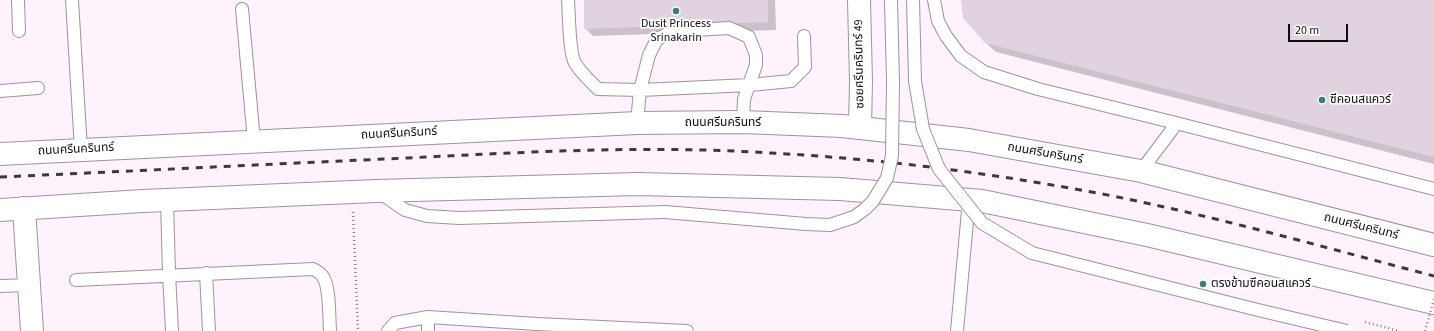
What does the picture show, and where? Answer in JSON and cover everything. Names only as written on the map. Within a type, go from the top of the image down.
[{"type":"main road","name":"ซอยศรีนครินทร์ 49","points":[[859,0],[861,81],[860,128]]},
{"type":"main road","name":"ถนนศรีนครินทร์","points":[[0,154],[637,123],[743,122],[842,126],[969,140],[1141,171],[1434,245]]},
{"type":"main road","points":[[0,210],[352,191],[638,184],[840,189],[982,201],[1147,235],[1434,303]]},
{"type":"main road","points":[[24,208],[32,331]]},
{"type":"lane","points":[[18,0],[19,31]]},
{"type":"lane","points":[[72,0],[81,150]]},
{"type":"lane","points":[[568,0],[574,61],[584,75],[598,89],[640,90],[750,85],[791,81],[805,67],[804,36]]},
{"type":"lane","points":[[376,191],[405,210],[427,216],[459,218],[665,212],[830,225],[854,217],[865,209],[873,200],[887,178],[892,156],[893,81],[891,0]]},
{"type":"lane","points":[[913,0],[915,81],[923,129],[939,169],[982,223],[1032,253],[1347,331]]},
{"type":"lane","points":[[934,0],[938,21],[946,36],[961,56],[984,72],[1038,89],[1434,189]]},
{"type":"lane","points":[[242,9],[254,141]]},
{"type":"lane","points":[[637,123],[640,90],[649,55],[657,38],[667,34],[729,28],[749,37],[756,55],[756,65],[744,99],[743,122]]},
{"type":"lane","points":[[0,91],[38,88]]},
{"type":"lane","points":[[1141,171],[1176,123]]},
{"type":"lane","points":[[167,200],[172,331]]},
{"type":"lane","points":[[957,331],[969,200]]},
{"type":"lane","points":[[76,280],[169,274],[313,268],[319,272],[326,284],[330,331]]},
{"type":"lane","points":[[206,273],[209,331]]},
{"type":"lane","points":[[0,286],[30,284]]},
{"type":"lane","points":[[428,317],[428,331]]},
{"type":"lane","points":[[388,331],[395,323],[428,317],[485,325],[537,328],[686,331]]},
{"type":"path","points":[[352,191],[358,331]]},
{"type":"path","points":[[1426,331],[1434,299]]},
{"type":"path","points":[[1365,322],[1400,331]]},
{"type":"building","name":"Dusit Princess Srinakarin","points":[[584,0],[768,0],[768,22],[584,29]]},
{"type":"building","name":"ซีคอนสแควร์","points":[[961,0],[1434,0],[1434,157],[985,43],[963,18]]},
{"type":"railway","points":[[0,177],[588,150],[634,149],[725,151],[805,155],[947,169],[1017,179],[1148,203],[1244,226],[1434,276]]},
{"type":"place","name":"Dusit Princess Srinakarin","points":[[676,11]]},
{"type":"place","name":"ซีคอนสแควร์","points":[[1322,100]]},
{"type":"place","name":"ตรงข้ามซีคอนสแควร์","points":[[1203,284]]}]
